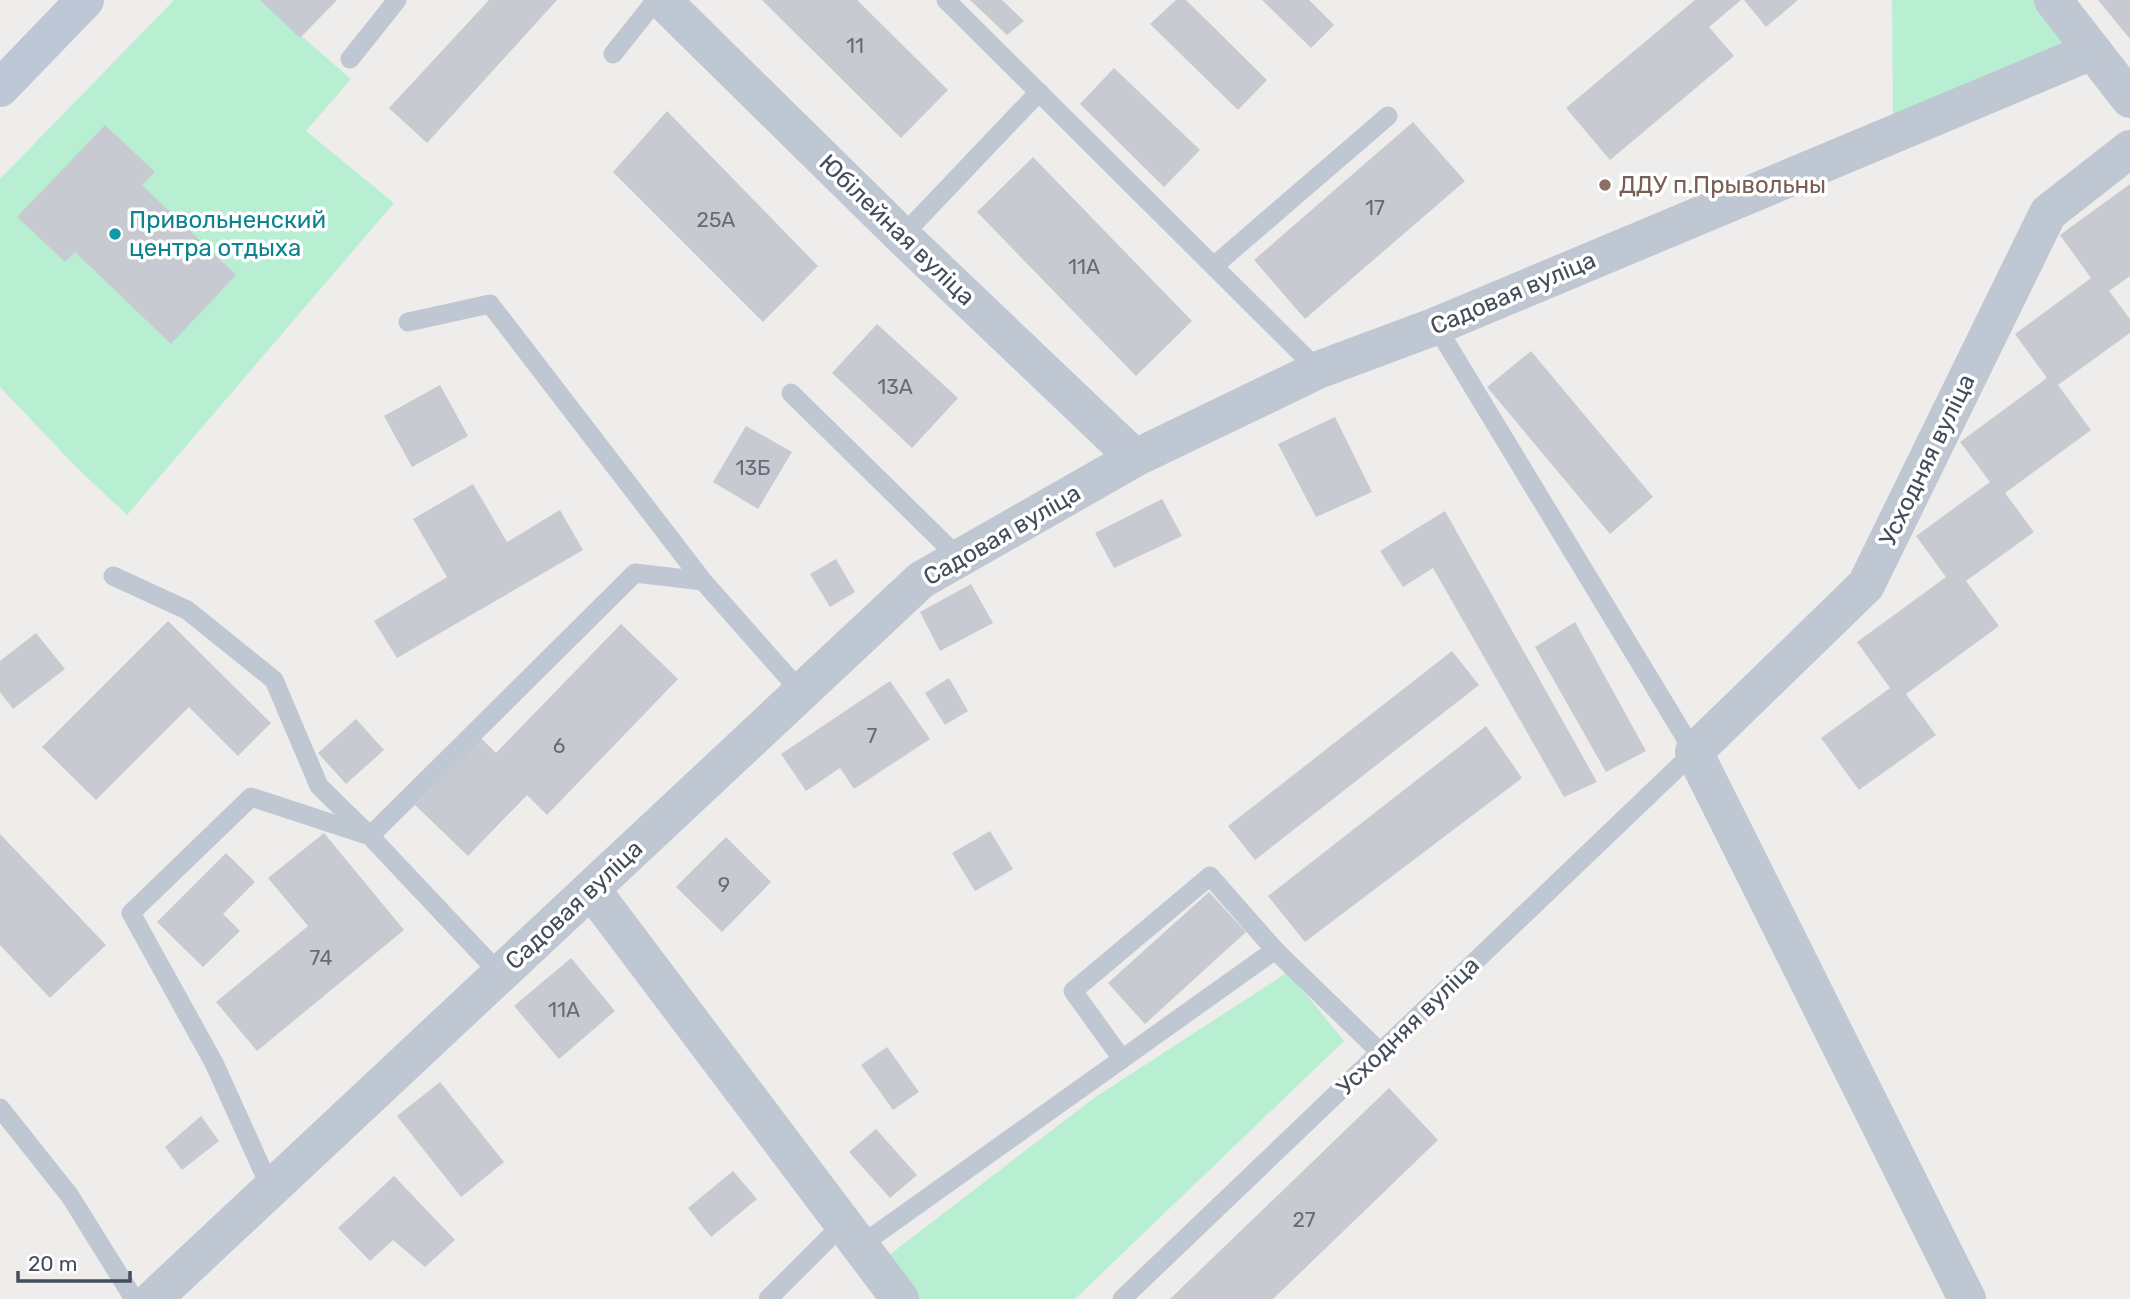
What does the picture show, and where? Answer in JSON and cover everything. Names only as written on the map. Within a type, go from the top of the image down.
[{"type":"street","points":[[0,88],[85,0]]},
{"type":"street","name":"Юбілейная вуліца","points":[[662,0],[902,236],[1135,458]]},
{"type":"street","points":[[2053,0],[2130,99]]},
{"type":"street","name":"Садовая вуліца","points":[[153,1299],[921,580],[1135,458],[1318,370],[1436,326],[2092,51]]},
{"type":"street","name":"Усходняя вуліца","points":[[1694,752],[1866,585],[2048,213],[2130,149]]},
{"type":"street","points":[[1694,752],[1966,1299]]},
{"type":"street","points":[[592,888],[900,1299]]},
{"type":"lane","points":[[350,59],[397,0]]},
{"type":"lane","points":[[613,54],[656,0]]},
{"type":"lane","points":[[946,0],[1318,370]]},
{"type":"lane","points":[[902,236],[1039,92]]},
{"type":"lane","points":[[1214,265],[1388,116]]},
{"type":"lane","points":[[408,323],[490,304],[703,581],[801,692]]},
{"type":"lane","points":[[1436,326],[1694,752]]},
{"type":"lane","points":[[791,393],[960,559]]},
{"type":"lane","points":[[370,836],[635,573],[703,581]]},
{"type":"lane","points":[[113,576],[187,610],[274,680],[319,786],[500,974]]},
{"type":"lane","name":"Усходняя вуліца","points":[[1122,1299],[1694,752]]},
{"type":"lane","points":[[271,1189],[214,1063],[131,913],[251,797],[370,836]]},
{"type":"lane","points":[[1122,1059],[1073,991],[1210,876],[1275,950],[1380,1052]]},
{"type":"lane","points":[[768,1299],[852,1234],[1122,1059],[1275,950]]},
{"type":"lane","points":[[0,1108],[70,1196],[134,1299]]},
{"type":"green space","points":[[174,0],[260,0],[351,79],[306,131],[394,203],[127,515],[75,466],[0,387],[0,179]]},
{"type":"green space","points":[[1892,0],[2044,0],[2081,50],[1893,121]]},
{"type":"green space","points":[[1288,972],[1344,1041],[1075,1299],[916,1299],[880,1262],[1094,1098]]},
{"type":"building","points":[[260,0],[337,0],[300,38]]},
{"type":"building","points":[[489,0],[557,0],[427,143],[389,108]]},
{"type":"building","points":[[762,0],[857,0],[948,90],[901,138]]},
{"type":"building","points":[[970,0],[1002,0],[1024,21],[1007,35]]},
{"type":"building","points":[[1176,0],[1186,0],[1267,80],[1238,110],[1150,24]]},
{"type":"building","points":[[1262,0],[1309,0],[1334,25],[1311,48]]},
{"type":"building","points":[[1695,0],[1741,0],[1709,27],[1734,56],[1610,160],[1566,108]]},
{"type":"building","points":[[1744,0],[1798,0],[1766,27]]},
{"type":"building","points":[[2098,0],[2130,0],[2130,39]]},
{"type":"building","points":[[1114,68],[1200,150],[1164,187],[1080,104]]},
{"type":"building","points":[[667,111],[818,266],[763,322],[613,172]]},
{"type":"building","points":[[1413,122],[1465,181],[1305,319],[1254,260]]},
{"type":"building","name":"Привольненский центра отдыха","points":[[105,125],[155,172],[142,185],[236,275],[171,344],[75,252],[65,262],[17,217]]},
{"type":"building","points":[[1033,157],[1192,321],[1136,376],[977,212]]},
{"type":"building","points":[[2130,184],[2130,276],[2109,291],[2130,319],[2130,333],[2058,385],[2091,430],[2005,493],[2034,532],[1966,581],[1999,626],[1906,694],[1936,735],[1859,790],[1821,738],[1890,688],[1857,642],[1946,577],[1916,536],[1990,482],[1960,442],[2047,378],[2015,334],[2091,278],[2060,235]]},
{"type":"building","points":[[877,324],[958,398],[912,448],[832,373]]},
{"type":"building","points":[[1531,351],[1653,497],[1610,534],[1487,387]]},
{"type":"building","points":[[440,385],[468,436],[412,467],[384,416]]},
{"type":"building","points":[[1335,417],[1372,492],[1316,517],[1278,444]]},
{"type":"building","points":[[746,426],[792,452],[758,509],[713,482]]},
{"type":"building","points":[[473,484],[507,542],[560,510],[583,550],[397,658],[374,621],[447,577],[413,519]]},
{"type":"building","points":[[1162,499],[1182,536],[1114,568],[1095,533]]},
{"type":"building","points":[[1445,511],[1597,782],[1564,797],[1433,568],[1403,587],[1380,551]]},
{"type":"building","points":[[836,559],[855,592],[830,607],[810,574]]},
{"type":"building","points":[[971,584],[993,623],[940,651],[920,612]]},
{"type":"building","points":[[168,621],[271,723],[238,756],[189,707],[96,800],[42,747]]},
{"type":"building","points":[[1575,622],[1646,751],[1606,772],[1535,647]]},
{"type":"building","points":[[621,624],[678,679],[547,815],[527,795],[468,856],[415,805],[480,737],[496,753]]},
{"type":"building","points":[[36,633],[65,669],[13,709],[0,692],[0,661]]},
{"type":"building","points":[[1452,651],[1479,685],[1255,860],[1228,826]]},
{"type":"building","points":[[949,678],[968,711],[945,725],[925,693]]},
{"type":"building","points":[[890,681],[930,739],[854,789],[840,768],[806,791],[781,754]]},
{"type":"building","points":[[356,719],[384,750],[346,784],[318,753]]},
{"type":"building","points":[[1486,726],[1522,778],[1305,942],[1268,896]]},
{"type":"building","points":[[990,831],[1013,869],[975,891],[952,853]]},
{"type":"building","points":[[324,833],[404,930],[257,1051],[216,1002],[308,926],[268,878]]},
{"type":"building","points":[[0,834],[106,945],[50,998],[0,945]]},
{"type":"building","points":[[726,837],[771,882],[722,932],[676,887]]},
{"type":"building","points":[[226,853],[255,882],[223,914],[240,931],[203,967],[157,922]]},
{"type":"building","points":[[1209,892],[1246,932],[1145,1024],[1108,983]]},
{"type":"building","points":[[571,958],[615,1011],[559,1059],[514,1006]]},
{"type":"building","points":[[887,1047],[919,1092],[893,1110],[861,1065]]},
{"type":"building","points":[[440,1082],[504,1162],[461,1197],[397,1116]]},
{"type":"building","points":[[1389,1088],[1438,1140],[1273,1299],[1170,1299]]},
{"type":"building","points":[[201,1116],[219,1141],[182,1170],[165,1147]]},
{"type":"building","points":[[876,1129],[917,1175],[890,1198],[849,1152]]},
{"type":"building","points":[[733,1171],[757,1199],[711,1237],[688,1208]]},
{"type":"building","points":[[394,1176],[455,1240],[425,1267],[393,1240],[370,1261],[338,1228]]},
{"type":"place","name":"ДДУ п.Прывольны","points":[[1605,185]]},
{"type":"place","name":"Привольненский центра отдыха","points":[[115,234]]}]
